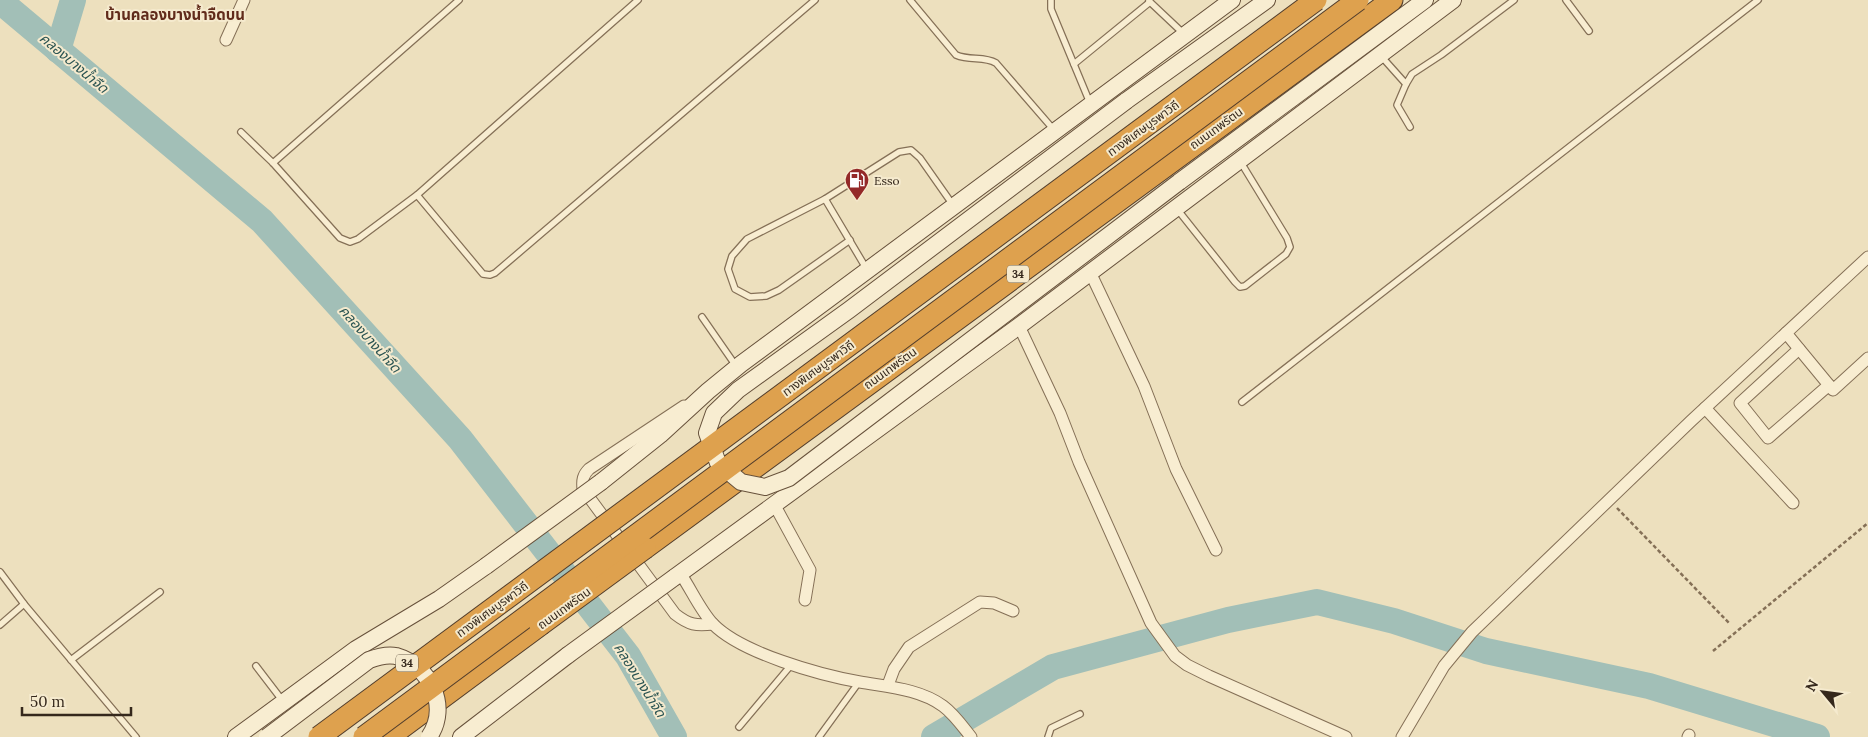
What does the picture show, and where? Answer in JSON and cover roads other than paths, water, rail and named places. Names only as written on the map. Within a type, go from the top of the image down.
[{"type":"highway","name":"34","points":[[307,737],[1302,0]]},
{"type":"highway","name":"ทางพิเศษบูรพาวิถี","points":[[319,737],[1316,0]]},
{"type":"highway","name":"ทางพิเศษบูรพาวิถี","points":[[364,737],[1358,0]]},
{"type":"highway","name":"ถนนเทพรัตน","points":[[389,737],[1392,0]]},
{"type":"main road","points":[[236,737],[356,649],[439,599],[601,482],[660,436],[708,391],[737,368],[1232,0]]},
{"type":"main road","points":[[1267,0],[1126,101],[849,310],[738,390],[714,413],[707,433],[718,463],[741,482],[765,488],[789,478],[1179,182],[1425,0]]},
{"type":"main road","points":[[461,737],[568,655],[1019,326],[1453,0]]},
{"type":"main road","points":[[267,737],[369,660],[383,656],[396,656],[422,670],[434,688],[438,713],[433,731],[429,737]]},
{"type":"street","points":[[226,40],[244,0]]},
{"type":"street","points":[[1402,737],[1444,666],[1472,632],[1705,408],[1868,257]]},
{"type":"street","points":[[1090,272],[1144,386],[1176,469],[1216,550]]},
{"type":"street","points":[[1019,326],[1060,412],[1079,462],[1151,622],[1175,656],[1187,665],[1209,676],[1346,737]]},
{"type":"street","points":[[1786,333],[1833,390],[1868,358]]},
{"type":"street","points":[[1799,349],[1740,403],[1768,438],[1829,385]]},
{"type":"street","points":[[708,391],[665,417],[589,469],[584,474],[582,482],[583,489],[675,614],[697,625],[713,624]]},
{"type":"street","points":[[1705,408],[1793,503]]},
{"type":"street","points":[[774,504],[810,570],[805,600]]},
{"type":"street","points":[[678,575],[713,624],[742,645],[763,654],[860,682],[888,685],[922,695],[944,706],[971,736]]},
{"type":"street","points":[[888,685],[894,668],[909,647],[980,602],[994,603],[1013,611]]},
{"type":"lane","points":[[273,163],[459,0]]},
{"type":"lane","points":[[241,132],[273,163],[340,238],[350,242],[358,239],[417,195],[638,0]]},
{"type":"lane","points":[[417,195],[483,274],[490,275],[495,273],[815,0]]},
{"type":"lane","points":[[910,0],[956,55],[966,59],[989,59],[996,63],[1055,131]]},
{"type":"lane","points":[[1051,0],[1051,9],[1091,104]]},
{"type":"lane","points":[[1410,127],[1397,105],[1412,74],[1441,55],[1514,0]]},
{"type":"lane","points":[[1566,0],[1589,31]]},
{"type":"lane","points":[[1242,402],[1758,0]]},
{"type":"lane","points":[[1074,64],[1148,1],[1185,35]]},
{"type":"lane","points":[[1380,55],[1406,84]]},
{"type":"lane","points":[[850,240],[779,290],[766,296],[750,298],[736,289],[728,269],[732,256],[747,239],[825,199],[899,152],[911,150],[920,158],[954,206]]},
{"type":"lane","points":[[1176,207],[1235,282],[1240,287],[1245,286],[1286,254],[1290,247],[1287,238],[1239,160]]},
{"type":"lane","points":[[825,199],[867,270]]},
{"type":"lane","points":[[702,316],[737,368]]},
{"type":"lane","points":[[0,572],[24,604],[136,737]]},
{"type":"lane","points":[[71,660],[160,592]]},
{"type":"lane","points":[[0,625],[24,604]]},
{"type":"lane","points":[[739,727],[792,663]]},
{"type":"lane","points":[[256,666],[283,702]]},
{"type":"lane","points":[[819,737],[860,682]]},
{"type":"lane","points":[[1048,737],[1051,728],[1080,714]]},
{"type":"waterway","points":[[58,50],[73,0]]},
{"type":"waterway","name":"คลองบางน้ำจืด","points":[[0,1],[262,221],[460,439],[628,656],[674,737]]},
{"type":"waterway","points":[[934,737],[1053,667],[1228,620],[1317,602],[1394,621],[1486,651],[1649,686],[1817,737]]},
{"type":"place","name":"Esso","points":[[857,201]]},
{"type":"district","name":"บ้านคลองบางน้ำจืดบน","points":[[175,14]]}]
